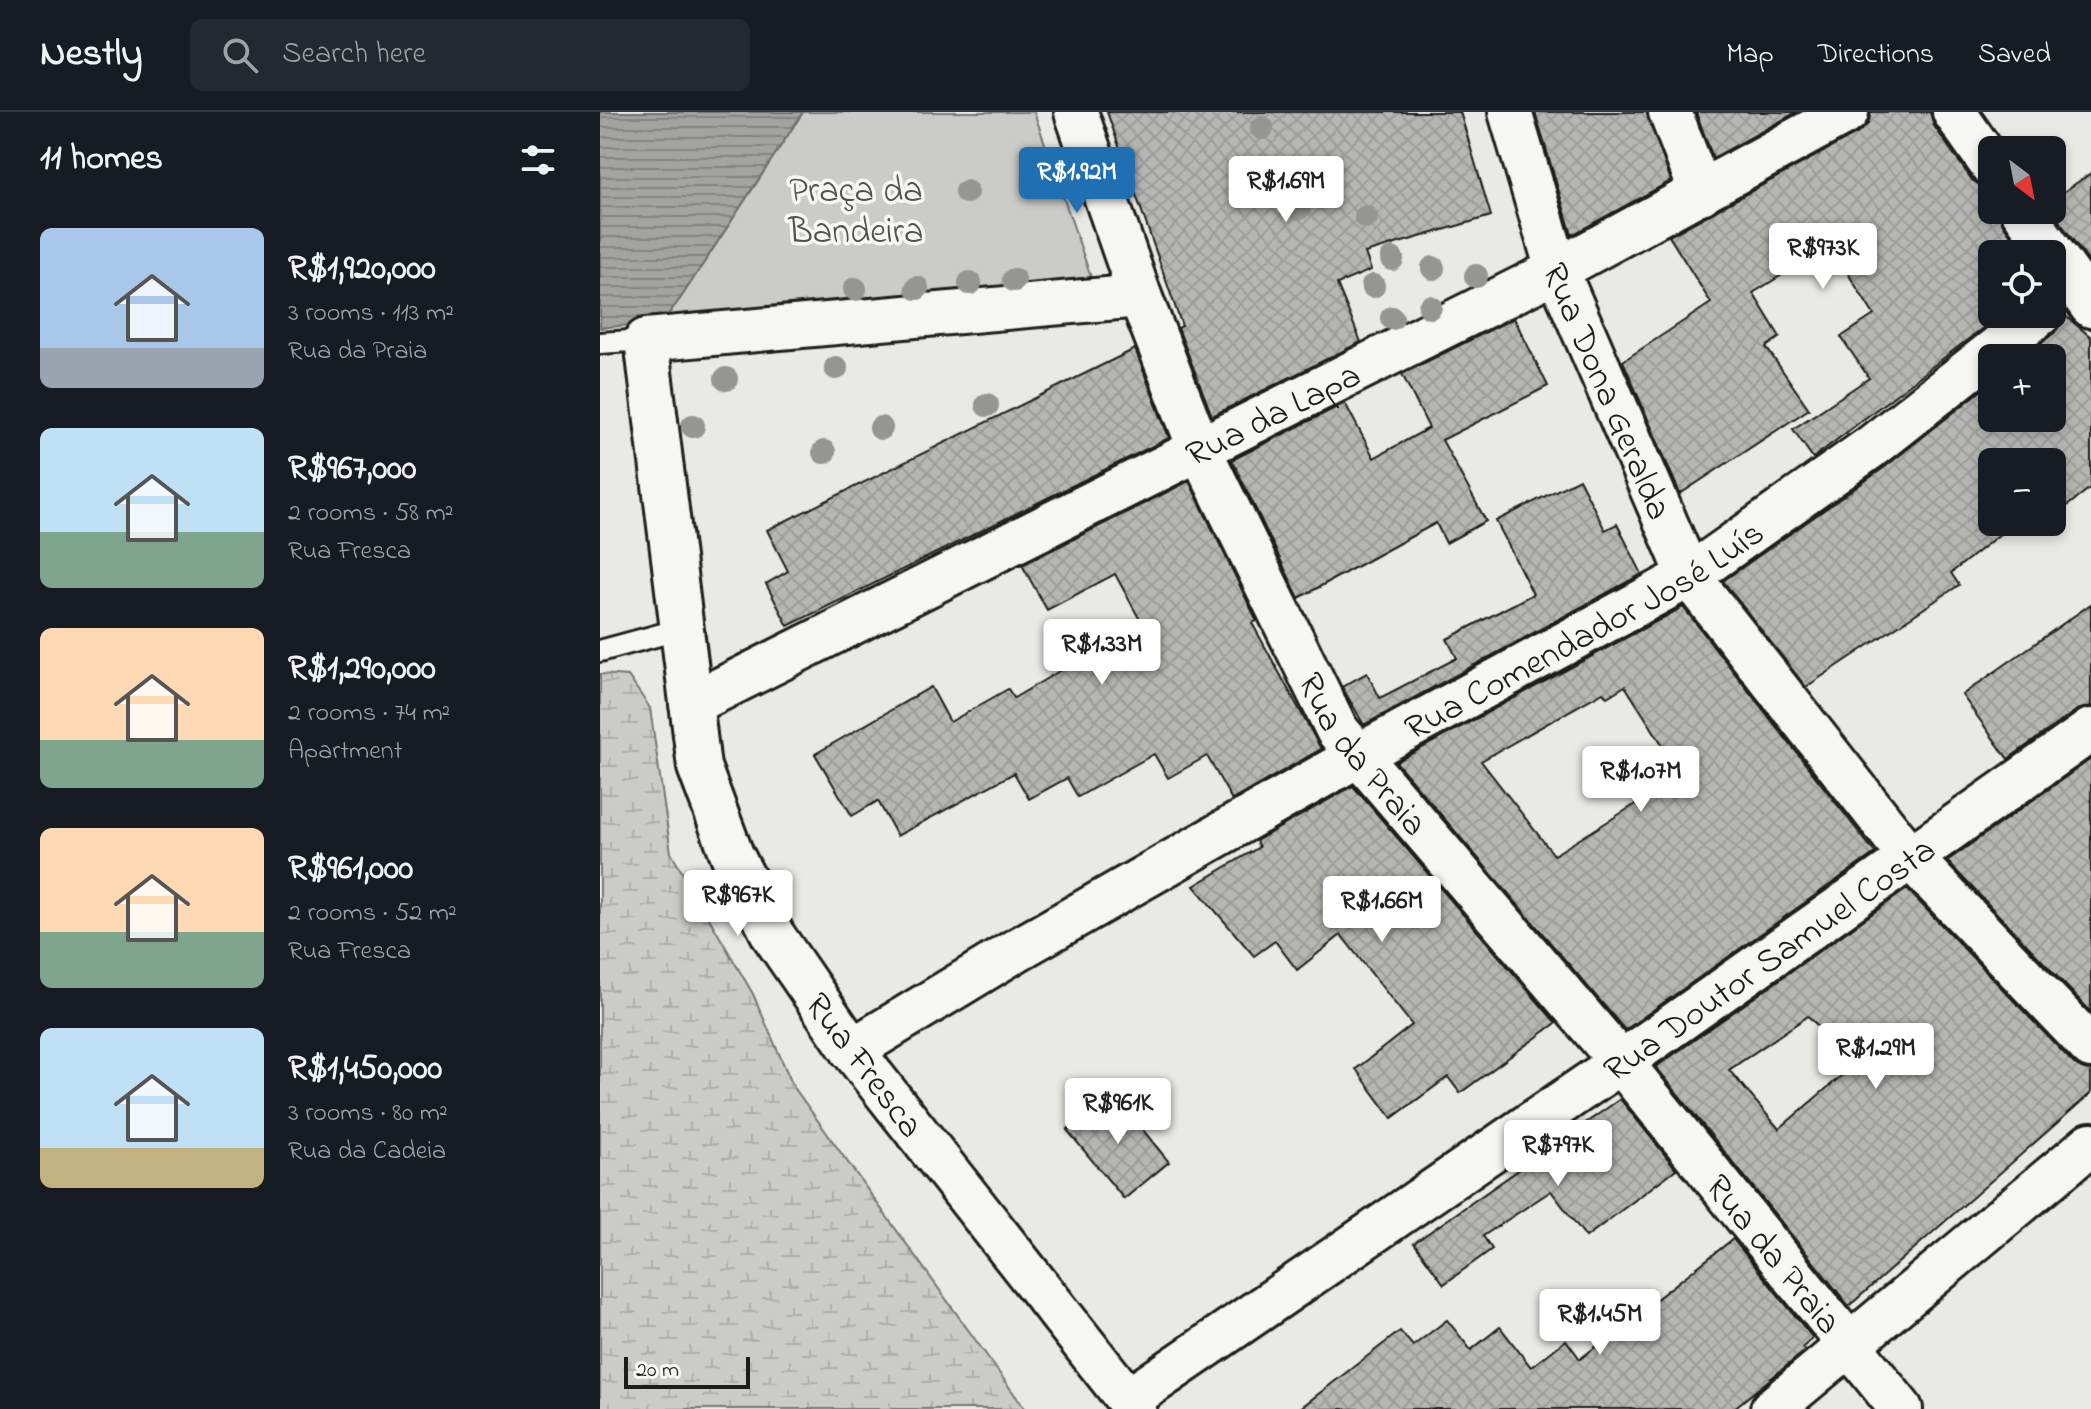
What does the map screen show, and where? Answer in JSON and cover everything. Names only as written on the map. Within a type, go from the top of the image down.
[{"type":"street","name":"Rua da Praia","points":[[1076,112],[1140,296],[1199,448],[1337,730],[1621,1062],[1901,1409]]},
{"type":"street","name":"Rua Dona Geralda","points":[[1510,112],[1557,270],[1689,576],[1909,856],[2091,1047]]},
{"type":"street","points":[[1670,112],[1701,193]]},
{"type":"street","name":"Rua da Lapa","points":[[691,704],[1557,270],[1847,112]]},
{"type":"street","points":[[1954,112],[1978,146]]},
{"type":"street","points":[[2031,224],[2077,293]]},
{"type":"street","points":[[646,340],[1140,296]]},
{"type":"street","name":"Rua Comendador José Luís","points":[[852,1050],[1015,951],[1359,755],[1689,576],[1871,447],[2022,328]]},
{"type":"street","name":"Rua Fresca","points":[[646,340],[699,767],[732,855],[773,935],[852,1050],[1132,1405]]},
{"type":"street","name":"Rua Doutor Samuel Costa","points":[[1132,1405],[2091,730]]},
{"type":"street","points":[[1772,1409],[2091,1144]]},
{"type":"lane","points":[[600,343],[646,340]]},
{"type":"lane","points":[[600,651],[681,629]]},
{"type":"green space","name":"Praça da Bandeira","points":[[803,112],[1034,112],[1094,286],[662,322]]},
{"type":"green space","points":[[600,674],[628,676],[650,708],[671,853],[753,994],[793,1086],[1025,1409],[600,1409]]},
{"type":"shaded area","points":[[600,112],[803,112],[662,322],[600,328]]},
{"type":"building","points":[[1107,112],[1460,112],[1491,216],[1365,253],[1371,270],[1337,284],[1361,342],[1212,416],[1178,328],[1182,326]]},
{"type":"building","points":[[1535,112],[1647,112],[1671,181],[1572,235]]},
{"type":"building","points":[[1696,112],[1797,112],[1713,158]]},
{"type":"building","points":[[1871,112],[1930,112],[1934,126],[1972,180],[1978,184],[1978,224],[2003,224],[2014,240],[1978,240],[1978,328],[1983,328],[1813,458],[1793,429],[1869,378],[1841,337],[1874,315],[1830,245],[1753,293],[1780,337],[1766,347],[1809,409],[1680,494],[1623,361],[1711,303],[1669,236],[1858,133],[1868,124]]},
{"type":"building","points":[[2091,173],[2089,262],[2061,224],[2066,224],[2066,190]]},
{"type":"building","points":[[2066,316],[2091,337],[2091,487],[2066,507],[2066,448],[1978,448],[1978,536],[1997,536],[1951,573],[1959,585],[1806,687],[1723,581],[1885,467],[1978,393],[1978,432],[2066,432],[2066,344],[2040,344],[2057,328],[2066,328]]},
{"type":"building","points":[[1514,318],[1548,386],[1442,440],[1486,521],[1446,543],[1436,523],[1299,598],[1232,460],[1345,403],[1374,458],[1429,428],[1402,374]]},
{"type":"building","points":[[1135,349],[1169,438],[788,626],[766,584],[788,571],[767,530]]},
{"type":"building","points":[[1579,479],[1605,530],[1617,524],[1642,574],[1364,725],[1342,687],[1367,673],[1380,698],[1457,658],[1447,639],[1533,594],[1496,521]]},
{"type":"building","points":[[1189,481],[1257,621],[1252,623],[1321,749],[1232,800],[1207,756],[1168,778],[1154,754],[1078,797],[1067,778],[1029,799],[1014,773],[897,836],[878,801],[852,816],[815,754],[931,687],[950,722],[1008,689],[1014,698],[1071,664],[1075,670],[1146,631],[1115,574],[1047,610],[1022,565]]},
{"type":"building","points":[[2091,604],[2091,706],[2077,710],[2008,759],[1962,695]]},
{"type":"building","points":[[1683,607],[1875,853],[1625,1030],[1396,762]],"holes":[[[1625,686],[1669,755],[1626,781],[1639,802],[1554,855],[1481,761],[1603,692],[1607,697]]]},
{"type":"building","points":[[2091,759],[2091,1012],[1947,861]]},
{"type":"building","points":[[1353,786],[1556,1023],[1460,1093],[1448,1077],[1392,1118],[1356,1069],[1412,1025],[1341,935],[1297,970],[1275,941],[1254,956],[1194,886],[1259,847],[1256,841]]},
{"type":"building","points":[[1907,889],[2074,1064],[2091,1070],[2091,1093],[1849,1306],[1656,1067]],"holes":[[[1808,1016],[1855,1064],[1779,1129],[1729,1070]]]},
{"type":"building","points":[[1113,1093],[1169,1162],[1124,1199],[1067,1130]]},
{"type":"building","points":[[1620,1099],[1676,1169],[1586,1237],[1551,1191],[1483,1236],[1492,1249],[1444,1284],[1414,1243]]},
{"type":"building","points":[[1733,1239],[1813,1338],[1802,1348],[1805,1351],[1733,1409],[1299,1409],[1400,1331],[1413,1346],[1447,1320],[1471,1350],[1500,1327],[1531,1367],[1566,1340],[1580,1359]]}]
